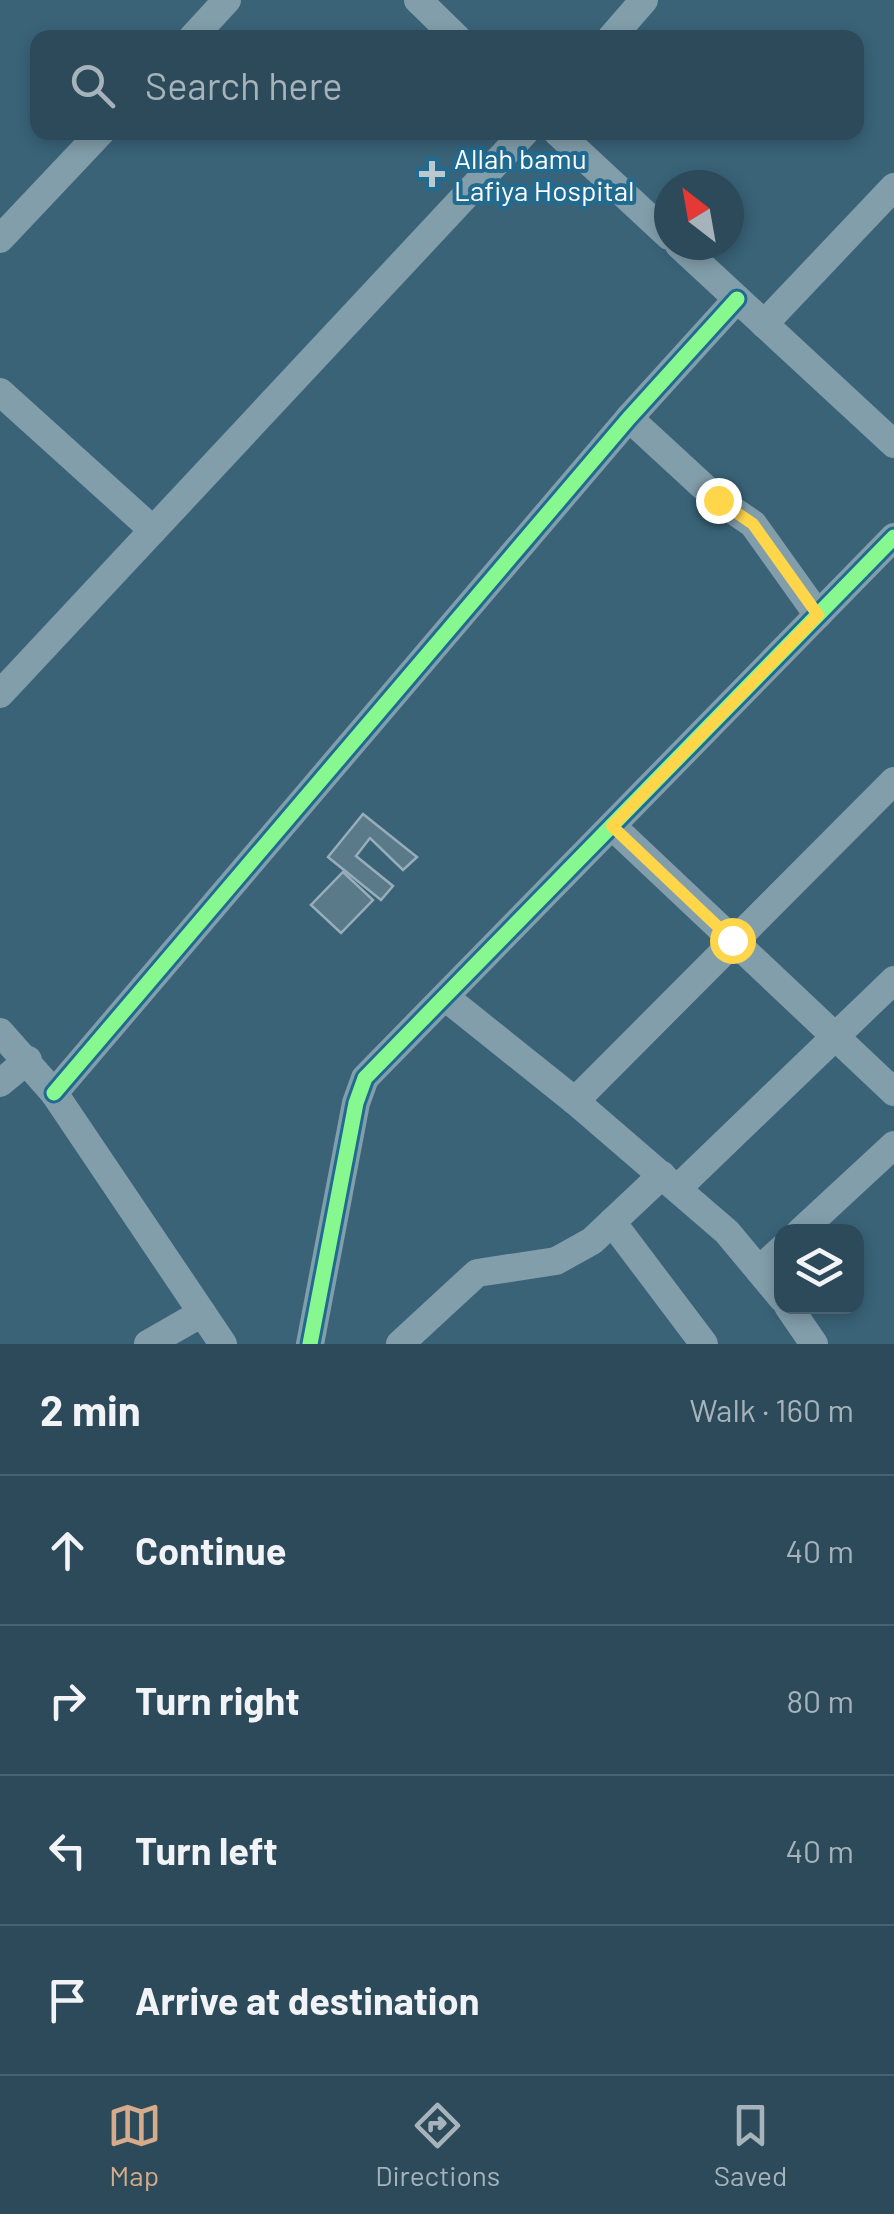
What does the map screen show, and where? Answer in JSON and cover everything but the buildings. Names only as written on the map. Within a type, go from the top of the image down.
[{"type":"street","points":[[199,30],[227,0]]},
{"type":"street","points":[[418,0],[449,30]]},
{"type":"street","points":[[617,30],[644,0]]},
{"type":"street","points":[[0,239],[93,140]]},
{"type":"street","points":[[0,694],[519,140]]},
{"type":"street","points":[[566,140],[654,222]]},
{"type":"street","points":[[764,324],[894,187]]},
{"type":"street","points":[[695,260],[894,444]]},
{"type":"street","points":[[54,1094],[628,418],[737,298]]},
{"type":"street","points":[[0,392],[153,530]]},
{"type":"street","points":[[628,418],[718,500],[753,524],[818,615]]},
{"type":"street","points":[[310,1344],[356,1102],[365,1078],[894,537]]},
{"type":"street","points":[[575,1101],[894,781]]},
{"type":"street","points":[[612,826],[894,1092]]},
{"type":"street","points":[[400,1344],[477,1273],[556,1261],[592,1240],[670,1182],[894,980]]},
{"type":"street","points":[[445,997],[575,1101],[727,1232],[774,1288]]},
{"type":"street","points":[[0,1032],[54,1094],[224,1344]]},
{"type":"street","points":[[0,1084],[28,1060]]},
{"type":"street","points":[[809,1224],[894,1145]]},
{"type":"street","points":[[612,1222],[704,1344]]},
{"type":"street","points":[[759,1270],[774,1256]]},
{"type":"street","points":[[148,1344],[202,1312]]},
{"type":"street","points":[[793,1314],[814,1344]]},
{"type":"cycle path","points":[[54,1093],[629,418],[737,299]]},
{"type":"cycle path","points":[[310,1344],[356,1103],[365,1078],[894,537]]},
{"type":"place","name":"Allah bamu Lafiya Hospital","points":[[432,174]]},
{"type":"route","points":[[718,500],[753,524],[818,615],[612,826],[732,940]]}]
